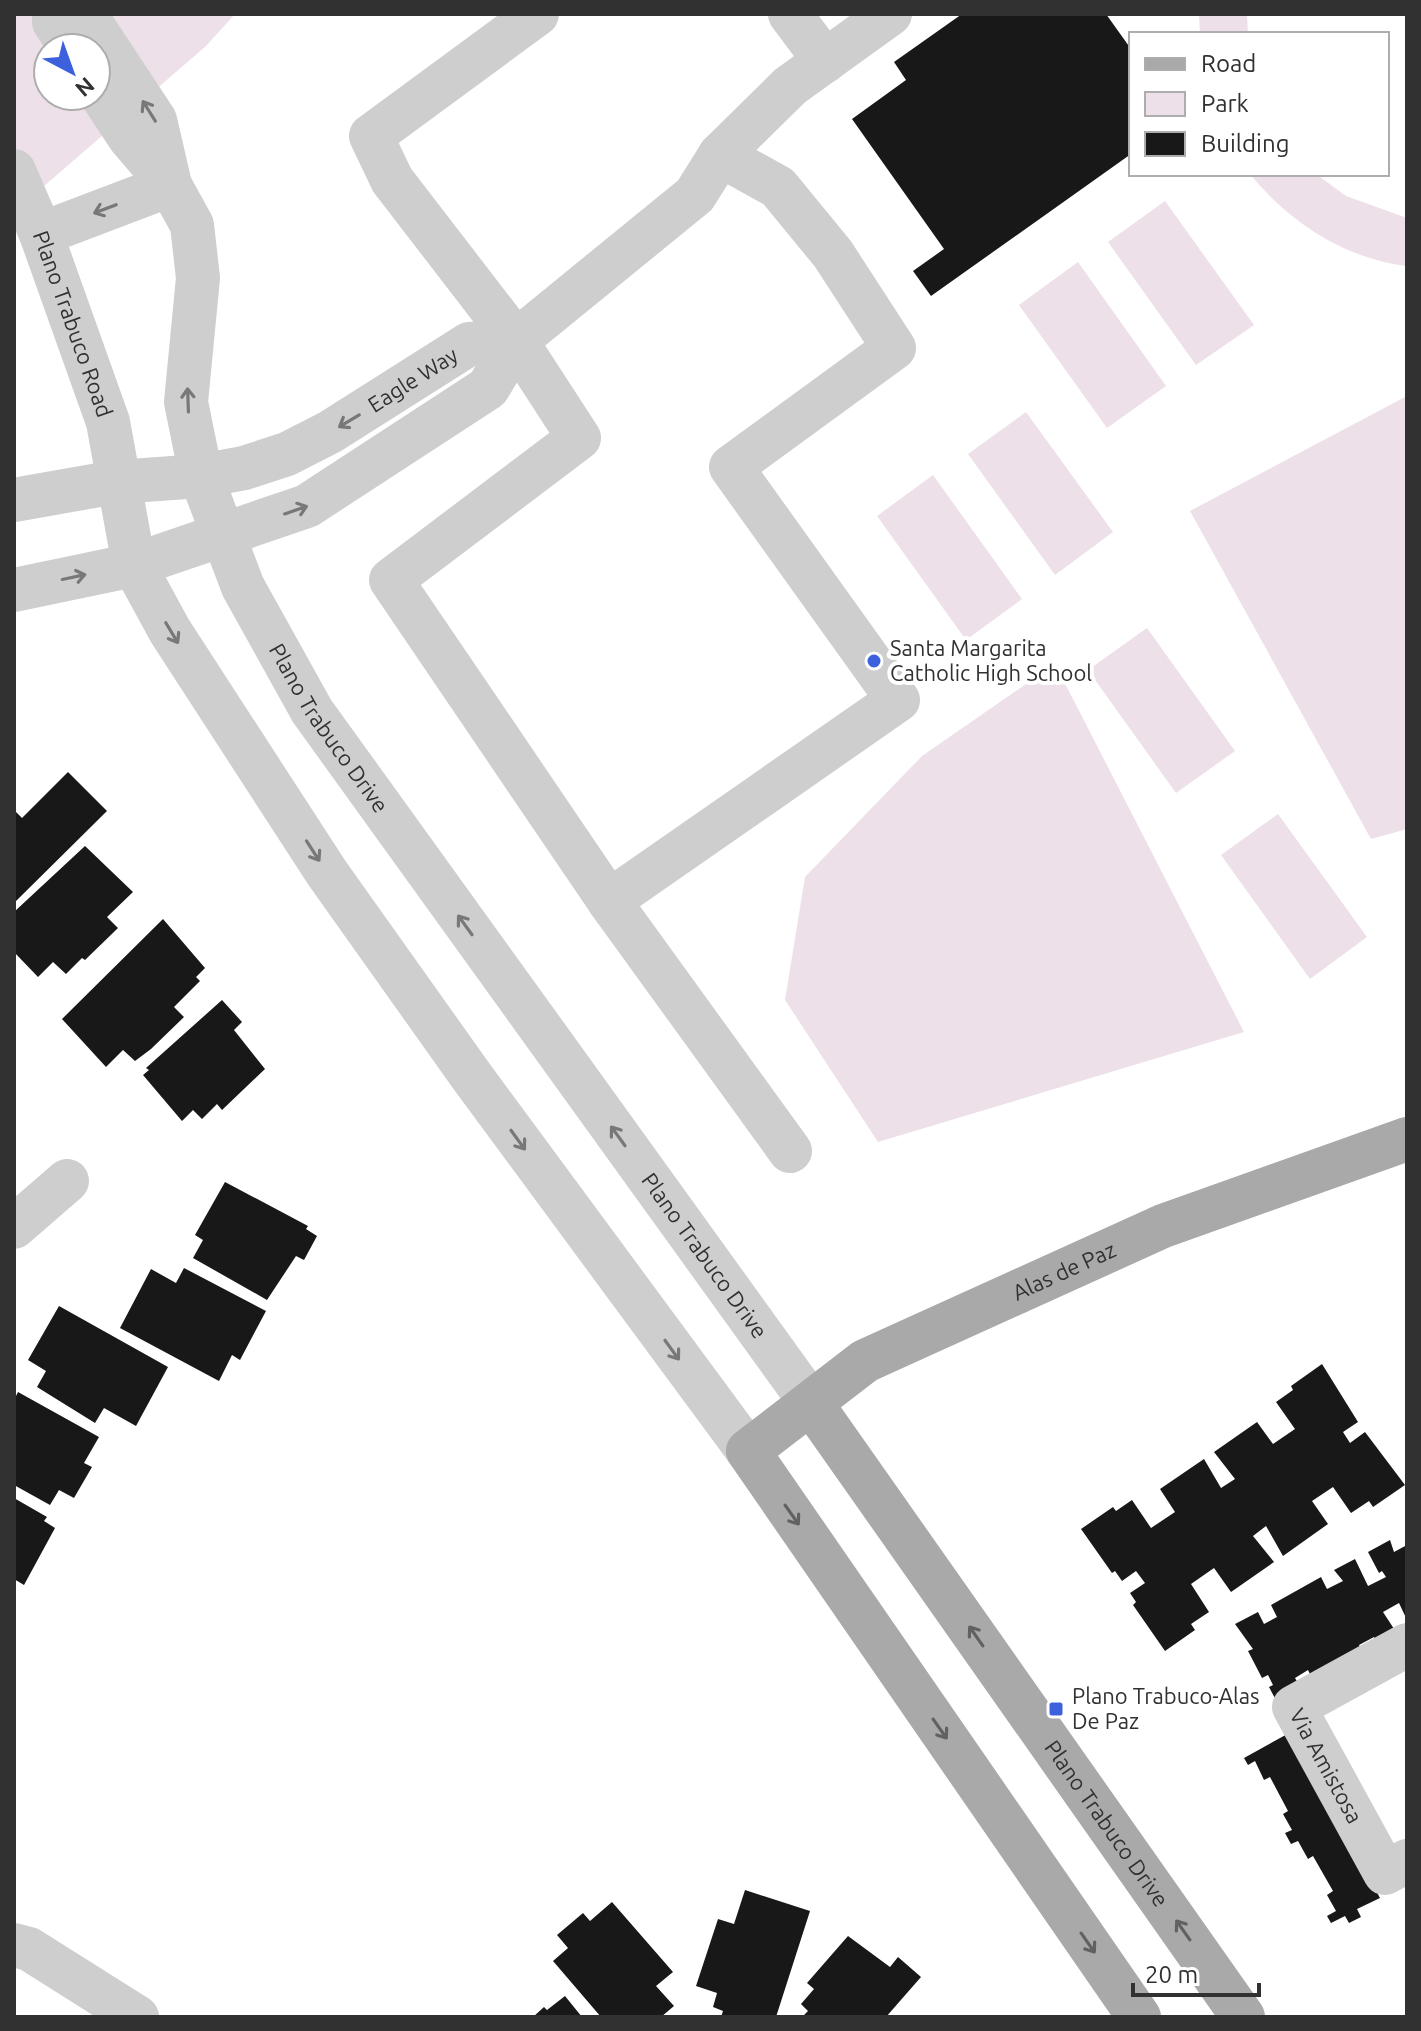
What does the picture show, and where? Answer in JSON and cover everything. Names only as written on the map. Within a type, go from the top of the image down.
[{"type":"main road","name":"Alas de Paz","points":[[748,1451],[865,1361],[1163,1226],[1407,1139]]},
{"type":"main road","name":"Plano Trabuco Drive","points":[[811,1403],[1243,2017]]},
{"type":"main road","points":[[748,1451],[1139,2017]]},
{"type":"street","points":[[85,14],[155,120],[170,185]]},
{"type":"street","points":[[537,14],[371,136],[392,180],[516,341],[579,438],[391,580],[609,901],[790,1151]]},
{"type":"street","points":[[790,14],[825,61]]},
{"type":"street","points":[[14,590],[134,565],[307,506],[488,388],[516,341],[695,195],[720,155],[790,86],[890,14]]},
{"type":"street","points":[[112,111],[129,137],[170,185],[192,225],[198,278],[186,402],[201,476]]},
{"type":"street","points":[[609,901],[898,700],[731,467],[894,348],[833,254],[778,187],[720,155]]},
{"type":"street","name":"Plano Trabuco Road","points":[[14,171],[41,234],[108,422],[116,482]]},
{"type":"street","points":[[41,234],[170,185]]},
{"type":"street","name":"Eagle Way","points":[[14,500],[116,482],[201,476],[244,468],[287,454],[357,416],[469,344],[516,341]]},
{"type":"street","name":"Plano Trabuco Drive","points":[[201,476],[243,587],[312,711],[811,1403]]},
{"type":"street","points":[[116,482],[134,565],[170,631],[327,873],[472,1077],[748,1451]]},
{"type":"street","points":[[14,1227],[67,1181]]},
{"type":"street","name":"Via Amistosa","points":[[1407,1645],[1294,1707],[1385,1873],[1407,1861]]},
{"type":"street","points":[[14,1945],[29,1949],[137,2017]]},
{"type":"green space","points":[[14,14],[235,14],[206,46],[14,212]]},
{"type":"green space","points":[[1199,14],[1247,14],[1248,32],[1200,32]]},
{"type":"green space","points":[[1252,176],[1319,176],[1346,196],[1407,218],[1407,266],[1384,262],[1340,246],[1300,222]]},
{"type":"green space","points":[[1165,201],[1254,325],[1196,365],[1108,242]]},
{"type":"green space","points":[[1078,262],[1166,386],[1107,428],[1019,305]]},
{"type":"green space","points":[[1407,396],[1407,829],[1371,839],[1190,511]]},
{"type":"green space","points":[[1026,412],[1113,532],[1055,575],[968,454]]},
{"type":"green space","points":[[933,475],[1022,599],[966,640],[877,516]]},
{"type":"green space","points":[[1147,628],[1235,751],[1176,793],[1088,670]]},
{"type":"green space","points":[[1055,664],[1244,1032],[878,1142],[785,1000],[805,877],[922,756]]},
{"type":"green space","points":[[1278,814],[1367,937],[1310,979],[1221,855]]},
{"type":"building","points":[[962,14],[1106,14],[1129,46],[1129,155],[931,296],[913,271],[944,249],[852,119],[906,80],[894,62]]},
{"type":"building","points":[[68,772],[107,811],[14,903],[14,810],[22,818]]},
{"type":"building","points":[[85,846],[133,892],[107,917],[118,928],[85,960],[82,958],[66,974],[53,962],[38,977],[14,952],[14,912]]},
{"type":"building","points":[[163,919],[205,968],[196,977],[200,981],[174,1007],[184,1017],[151,1049],[135,1061],[123,1050],[106,1067],[62,1019]]},
{"type":"building","points":[[222,1000],[242,1022],[234,1030],[265,1069],[222,1110],[217,1104],[202,1119],[193,1110],[182,1121],[143,1075],[149,1070],[146,1068]]},
{"type":"building","points":[[225,1182],[308,1226],[306,1229],[317,1236],[304,1260],[296,1256],[267,1300],[193,1258],[203,1240],[195,1235]]},
{"type":"building","points":[[184,1268],[266,1311],[240,1360],[232,1355],[219,1381],[120,1328],[151,1269],[176,1283]]},
{"type":"building","points":[[59,1306],[168,1367],[136,1426],[104,1408],[95,1423],[37,1387],[46,1371],[28,1360]]},
{"type":"building","points":[[1322,1364],[1358,1422],[1343,1432],[1350,1443],[1365,1432],[1405,1485],[1373,1507],[1369,1501],[1351,1513],[1333,1487],[1312,1501],[1328,1524],[1283,1556],[1266,1526],[1253,1536],[1274,1562],[1231,1592],[1214,1568],[1191,1584],[1209,1612],[1191,1624],[1195,1630],[1165,1651],[1133,1605],[1136,1602],[1130,1593],[1145,1583],[1136,1571],[1122,1581],[1115,1571],[1112,1573],[1081,1529],[1113,1507],[1116,1511],[1132,1500],[1151,1528],[1175,1512],[1160,1489],[1204,1459],[1221,1488],[1235,1479],[1214,1452],[1257,1422],[1273,1444],[1295,1429],[1276,1402],[1293,1390],[1291,1386]]},
{"type":"building","points":[[18,1392],[99,1437],[84,1463],[92,1467],[74,1498],[59,1490],[50,1505],[14,1485],[14,1400]]},
{"type":"building","points":[[14,1498],[47,1517],[44,1521],[55,1528],[24,1585],[14,1579]]},
{"type":"building","points":[[1390,1540],[1394,1552],[1407,1545],[1407,1620],[1399,1603],[1383,1612],[1400,1638],[1378,1644],[1374,1637],[1359,1645],[1365,1657],[1315,1684],[1308,1670],[1295,1678],[1302,1690],[1278,1704],[1269,1687],[1273,1685],[1268,1675],[1262,1678],[1248,1651],[1253,1649],[1235,1624],[1258,1612],[1264,1624],[1277,1617],[1271,1605],[1321,1577],[1327,1589],[1343,1581],[1334,1570],[1355,1559],[1368,1586],[1386,1577],[1382,1571],[1379,1573],[1368,1552]]},
{"type":"building","points":[[1291,1732],[1380,1898],[1357,1909],[1361,1917],[1349,1923],[1345,1916],[1331,1923],[1327,1916],[1336,1911],[1327,1895],[1333,1891],[1313,1856],[1308,1859],[1298,1841],[1291,1844],[1285,1833],[1292,1830],[1283,1814],[1288,1811],[1270,1777],[1264,1780],[1255,1761],[1248,1765],[1244,1758]]},
{"type":"building","points":[[745,1890],[810,1911],[776,2017],[721,2017],[723,2011],[713,2007],[717,1993],[696,1986],[718,1919],[734,1924]]},
{"type":"building","points":[[612,1902],[673,1972],[656,1986],[674,2006],[661,2017],[601,2017],[553,1961],[568,1948],[557,1935],[583,1913],[590,1921]]},
{"type":"building","points":[[848,1936],[890,1967],[898,1957],[921,1977],[886,2017],[802,2017],[808,2011],[801,2004],[814,1989],[807,1983]]},
{"type":"building","points":[[565,1996],[582,2017],[533,2017],[544,2007],[547,2010]]},
{"type":"place","name":"Santa Margarita Catholic High School","points":[[874,661]]},
{"type":"place","name":"Plano Trabuco-Alas De Paz","points":[[1056,1709]]}]
